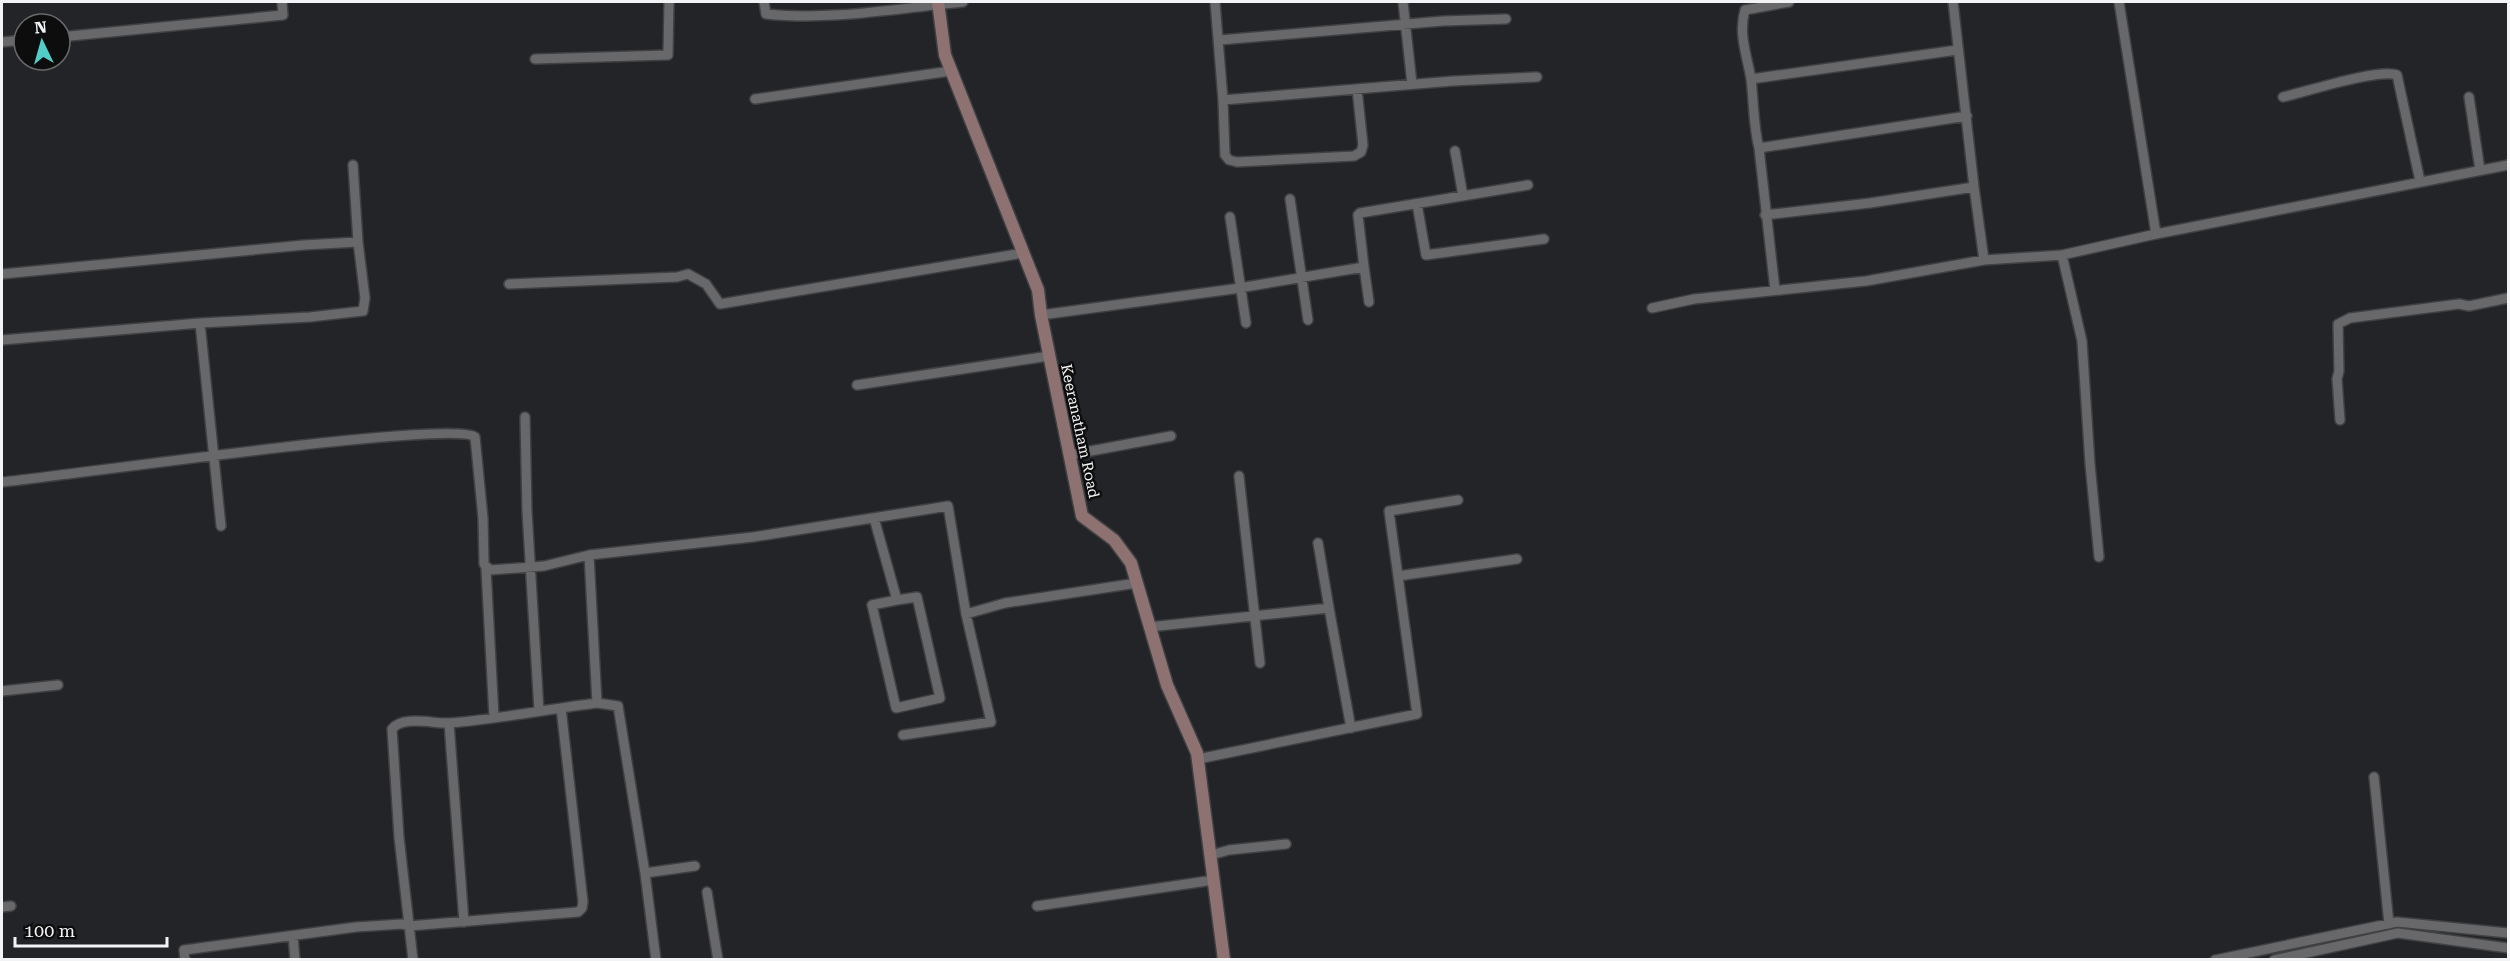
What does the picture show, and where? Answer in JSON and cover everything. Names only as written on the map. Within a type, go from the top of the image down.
[{"type":"street","points":[[72,36],[283,15],[282,2]]},
{"type":"street","points":[[535,59],[668,55],[669,2]]},
{"type":"street","points":[[764,2],[766,14],[784,16],[963,2]]},
{"type":"street","points":[[1215,2],[1220,40],[1225,155],[1229,160],[1237,162],[1354,156],[1364,146],[1357,89]]},
{"type":"street","points":[[1403,2],[1412,84]]},
{"type":"street","points":[[1775,290],[1759,148],[1755,132],[1751,79],[1741,23],[1745,10],[1789,2]]},
{"type":"street","points":[[1953,2],[1984,260]]},
{"type":"street","points":[[2119,2],[2156,234]]},
{"type":"street","name":"Keeranatham Road","points":[[938,3],[945,55],[1038,290],[1068,455],[1082,516],[1114,540],[1131,563],[1167,685],[1198,759],[1224,960]]},
{"type":"street","points":[[1220,40],[1506,19]]},
{"type":"street","points":[[1751,79],[1957,50]]},
{"type":"street","points":[[755,99],[951,71]]},
{"type":"street","points":[[2283,98],[2346,81],[2390,73],[2397,75],[2420,181]]},
{"type":"street","points":[[1223,100],[1412,84],[1537,77]]},
{"type":"street","points":[[2469,97],[2480,170]]},
{"type":"street","points":[[1759,148],[1967,117]]},
{"type":"street","points":[[1455,151],[1463,196]]},
{"type":"street","points":[[2,340],[363,311],[365,298],[358,242],[353,165]]},
{"type":"street","points":[[1652,308],[1694,299],[1866,280],[1984,260],[2062,255],[2156,234],[2508,165]]},
{"type":"street","points":[[1369,302],[1358,215],[1528,185]]},
{"type":"street","points":[[1765,215],[1870,203],[1974,187]]},
{"type":"street","points":[[1290,199],[1308,320]]},
{"type":"street","points":[[1417,204],[1426,255],[1544,239]]},
{"type":"street","points":[[1230,217],[1246,323]]},
{"type":"street","points":[[2,274],[358,242]]},
{"type":"street","points":[[509,284],[677,277],[688,274],[706,284],[720,304],[1023,253]]},
{"type":"street","points":[[2062,255],[2082,340],[2089,453],[2099,556]]},
{"type":"street","points":[[1041,315],[1241,288],[1364,267]]},
{"type":"street","points":[[2340,420],[2337,379],[2339,371],[2338,324],[2350,318],[2459,304],[2469,306],[2508,298]]},
{"type":"street","points":[[200,323],[221,526]]},
{"type":"street","points":[[857,385],[1049,356]]},
{"type":"street","points":[[525,417],[527,511],[539,711]]},
{"type":"street","points":[[2,482],[340,441],[451,433],[471,434],[475,437],[479,458],[494,717]]},
{"type":"street","points":[[1068,455],[1171,436]]},
{"type":"street","points":[[1239,476],[1260,663]]},
{"type":"street","points":[[1198,759],[1417,714],[1389,511],[1458,500]]},
{"type":"street","points":[[486,568],[544,566],[589,555],[753,537],[948,506],[966,614],[992,722],[903,735]]},
{"type":"street","points":[[874,518],[897,600]]},
{"type":"street","points":[[1318,543],[1351,728]]},
{"type":"street","points":[[589,555],[597,703]]},
{"type":"street","points":[[1398,576],[1517,560]]},
{"type":"street","points":[[966,614],[1005,603],[1137,584]]},
{"type":"street","points":[[916,597],[940,698],[897,708],[872,605],[897,600],[916,597]]},
{"type":"street","points":[[1149,627],[1329,609]]},
{"type":"street","points":[[2,691],[58,685]]},
{"type":"street","points":[[412,960],[399,837],[392,729],[395,725],[404,722],[449,723],[597,703],[618,706],[645,873],[656,960]]},
{"type":"street","points":[[184,960],[184,950],[356,927],[402,924],[409,926],[578,912],[582,908],[561,708]]},
{"type":"street","points":[[449,723],[464,922]]},
{"type":"street","points":[[2374,777],[2388,924]]},
{"type":"street","points":[[1211,855],[1229,850],[1286,844]]},
{"type":"street","points":[[645,873],[695,866]]},
{"type":"street","points":[[1037,906],[1214,880]]},
{"type":"street","points":[[707,892],[718,960]]},
{"type":"street","points":[[2216,960],[2388,924],[2419,923],[2508,933]]},
{"type":"street","points":[[2274,960],[2398,933],[2508,948]]},
{"type":"street","points":[[293,936],[295,960]]}]
